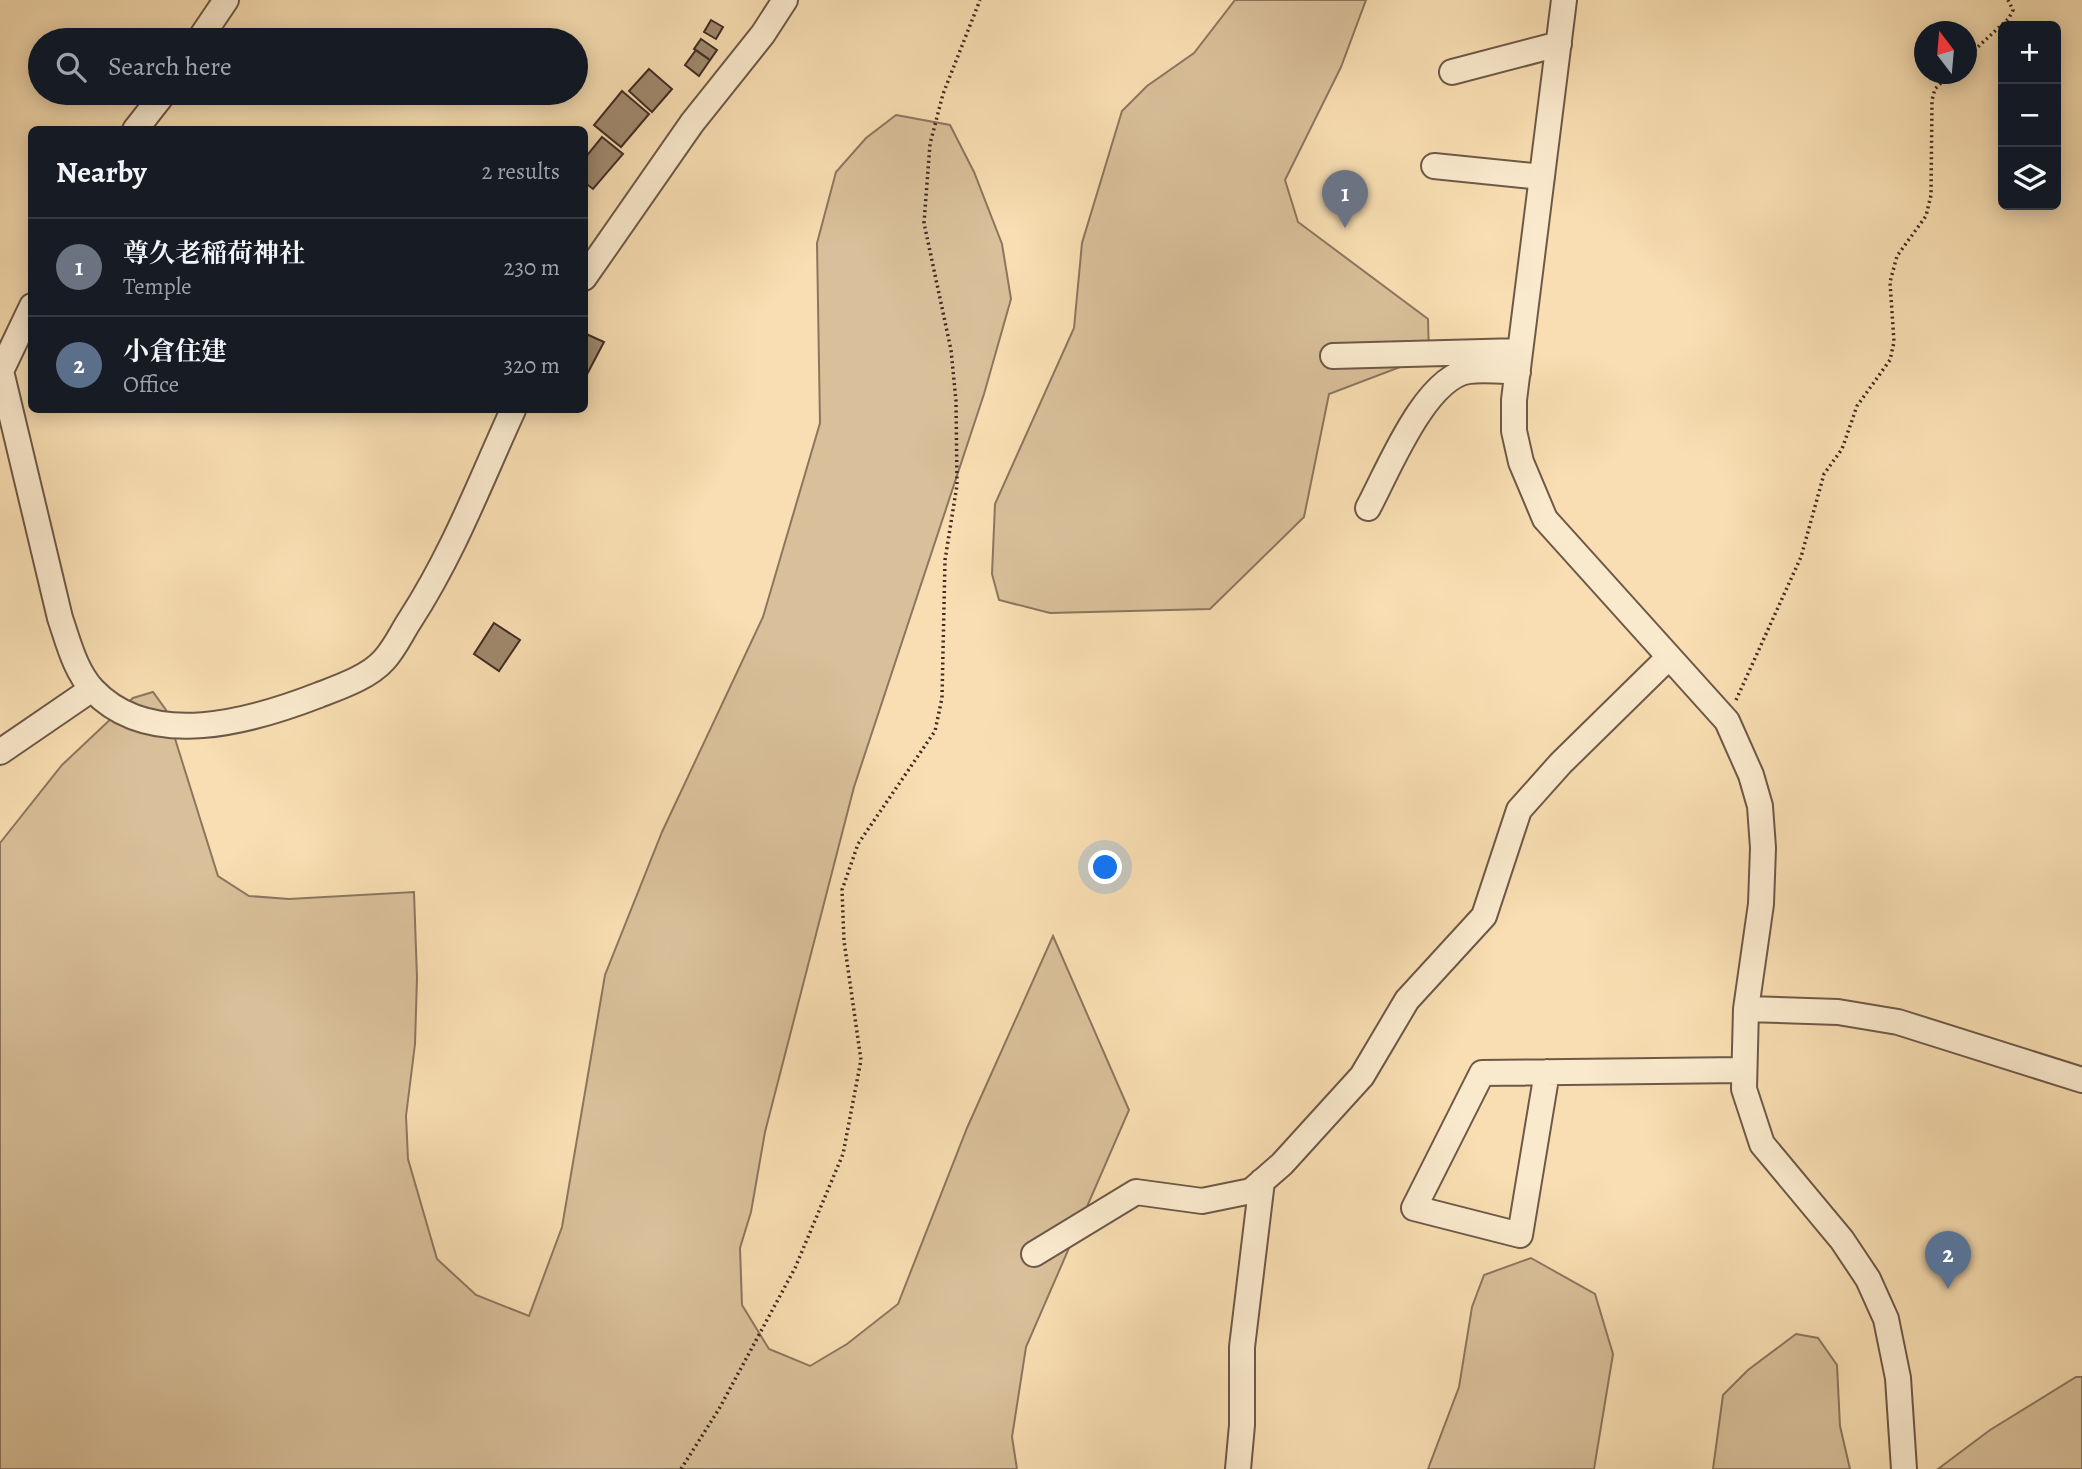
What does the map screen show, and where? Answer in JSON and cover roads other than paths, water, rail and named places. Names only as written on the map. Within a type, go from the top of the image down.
[{"type":"street","points":[[207,28],[226,0]]},
{"type":"street","points":[[588,272],[692,122],[763,34],[785,0]]},
{"type":"street","points":[[1564,0],[1519,361],[1514,431],[1525,473],[1545,519],[1727,721],[1740,746],[1760,806],[1763,848],[1761,904],[1746,1009],[1742,1070],[1752,1120],[1762,1144],[1842,1240],[1868,1279],[1886,1319],[1898,1378],[1904,1469]]},
{"type":"street","points":[[1452,72],[1559,44]]},
{"type":"street","points":[[138,126],[155,105]]},
{"type":"street","points":[[1434,166],[1542,177]]},
{"type":"street","points":[[28,314],[1,371],[60,618],[74,657],[92,689],[115,706],[145,719],[178,725],[209,725],[292,706],[344,686],[383,661],[441,572],[512,413]]},
{"type":"street","points":[[1333,356],[1519,361]]},
{"type":"street","points":[[1368,508],[1427,400],[1447,380],[1467,371],[1519,361]]},
{"type":"street","points":[[1034,1254],[1136,1192],[1202,1201],[1251,1191],[1282,1164],[1362,1076],[1407,1000],[1484,916],[1519,810],[1561,763],[1668,658]]},
{"type":"street","points":[[0,752],[92,689]]},
{"type":"street","points":[[1746,1009],[1838,1012],[1898,1021],[2082,1080]]},
{"type":"street","points":[[1547,1072],[1520,1235],[1413,1208],[1482,1073],[1547,1072],[1742,1070]]},
{"type":"street","points":[[1238,1469],[1242,1425],[1242,1347],[1262,1181]]},
{"type":"place","name":"尊久老稲荷神社","points":[[1345,228]]},
{"type":"place","name":"小倉住建","points":[[1948,1289]]}]
